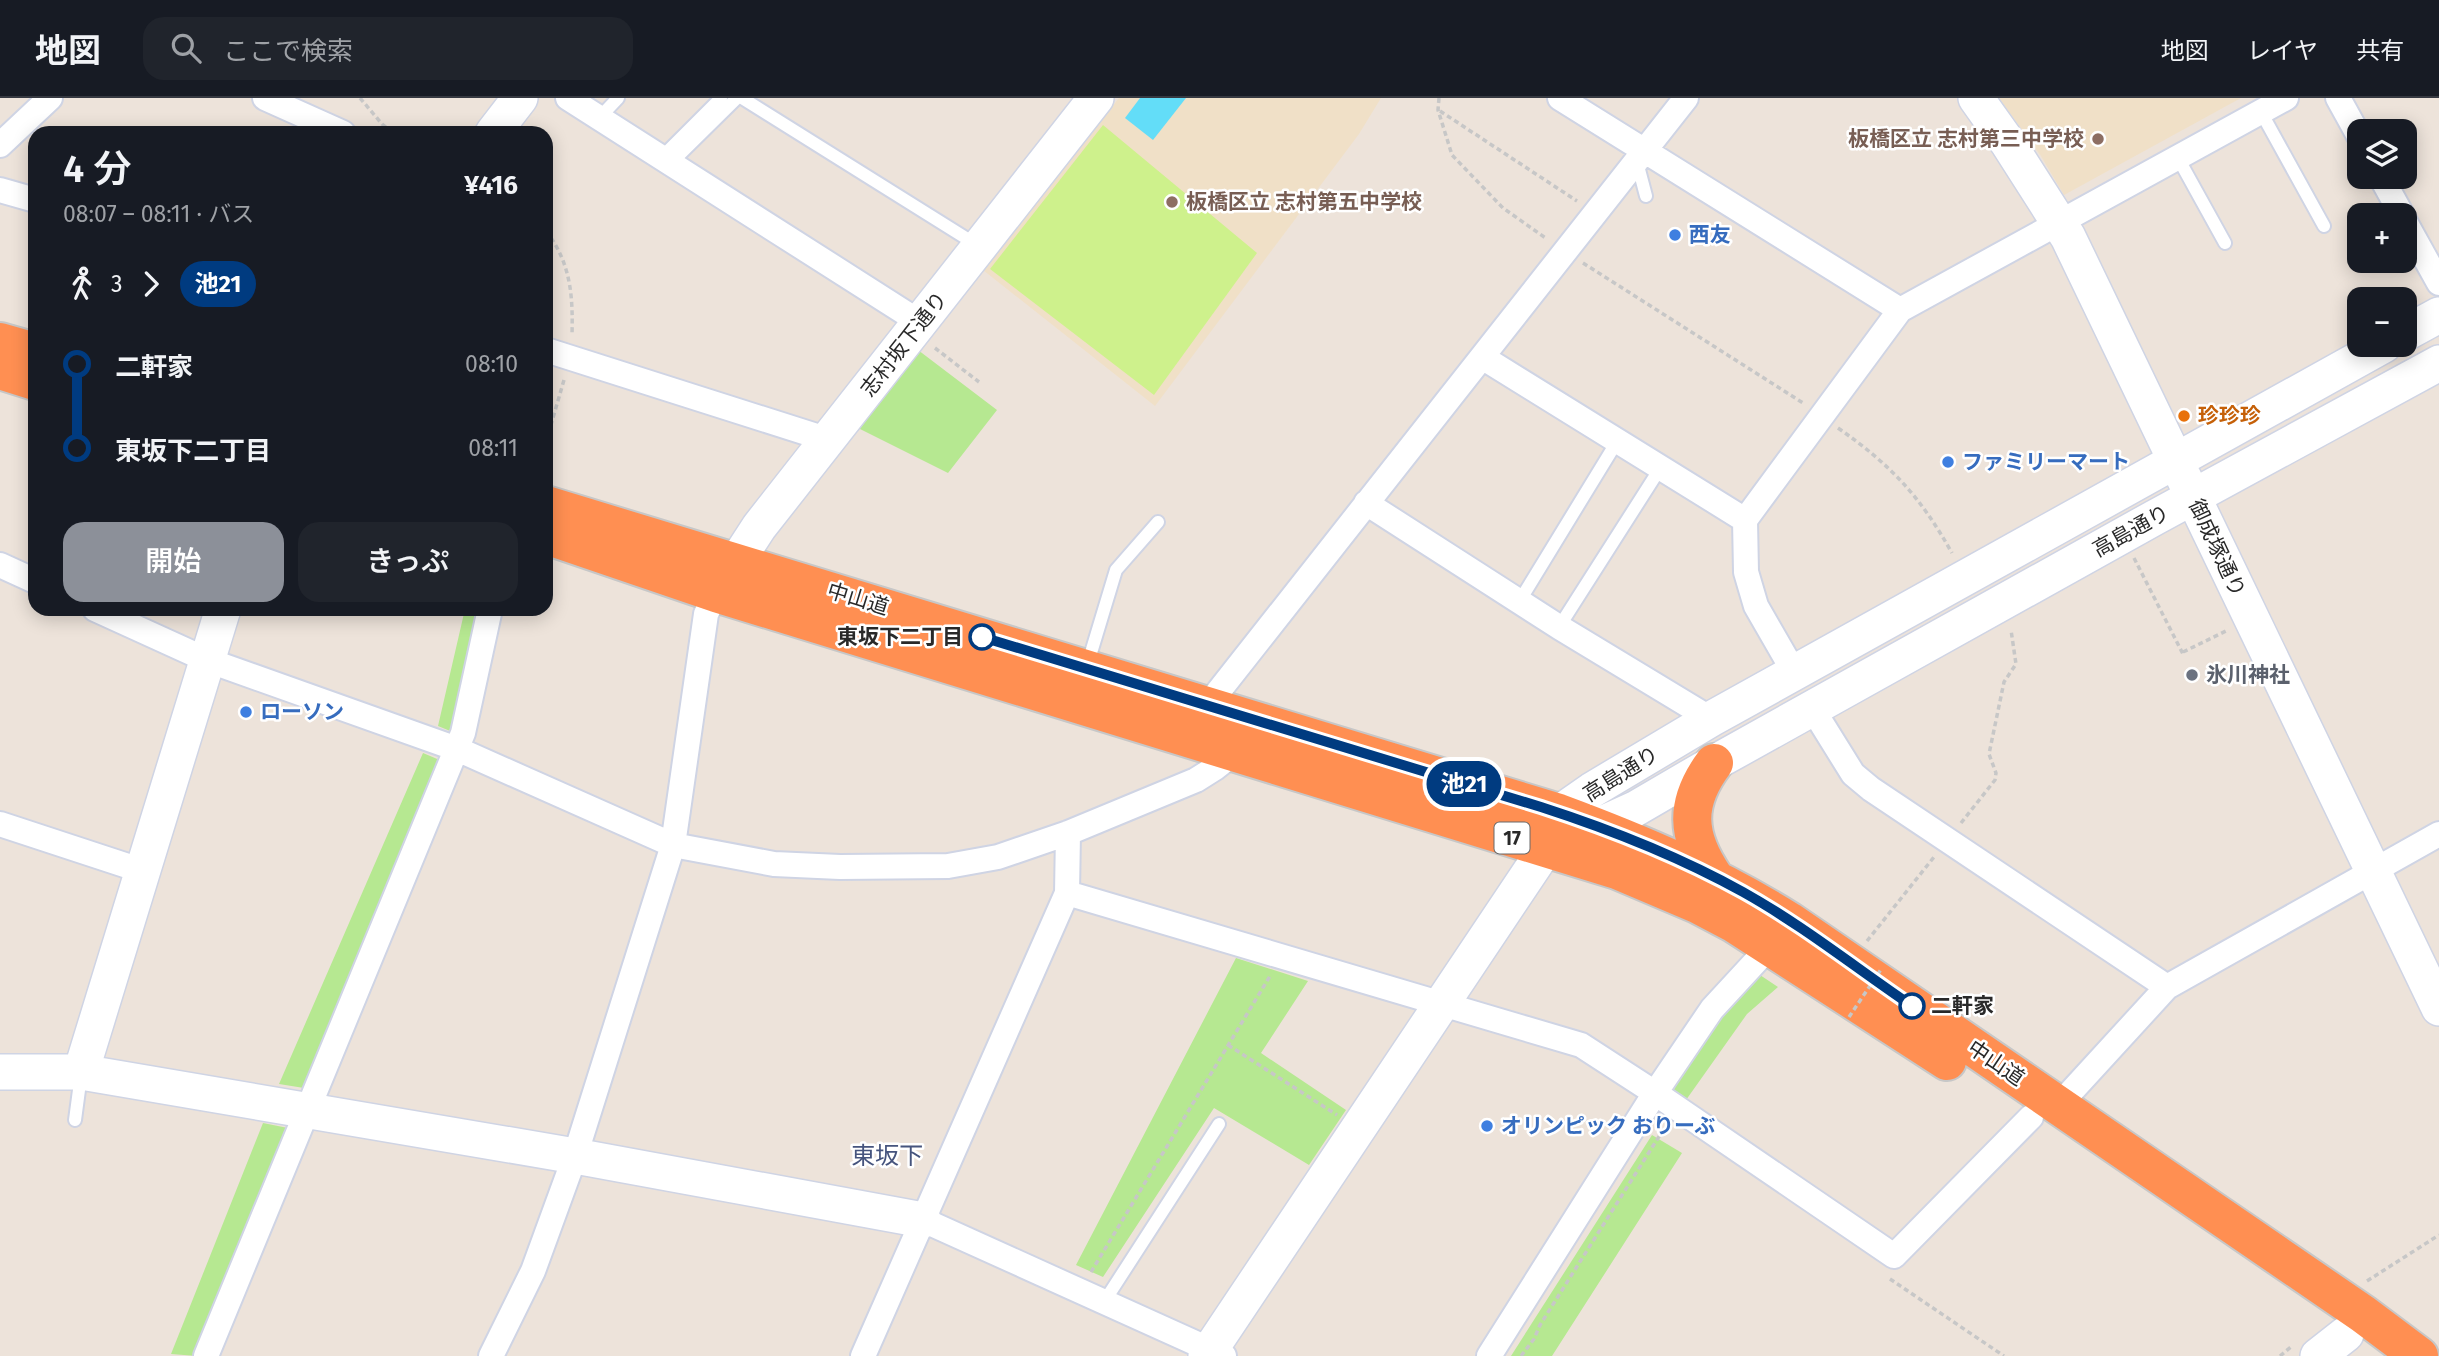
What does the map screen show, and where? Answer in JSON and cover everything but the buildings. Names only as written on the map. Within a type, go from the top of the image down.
[{"type":"highway","points":[[0,342],[28,350]]},
{"type":"highway","points":[[0,370],[28,379]]},
{"type":"highway","name":"中山道","points":[[553,507],[1559,813],[1713,877],[1789,921],[2211,1234],[2347,1349]]},
{"type":"highway","name":"中山道","points":[[553,537],[716,593],[1546,848],[1656,886],[1735,924],[2044,1111],[2363,1314],[2419,1356]]},
{"type":"highway","points":[[1713,877],[1698,849],[1691,822],[1692,805],[1697,790],[1714,763]]},
{"type":"street","points":[[0,145],[50,98]]},
{"type":"street","points":[[265,98],[327,126]]},
{"type":"street","points":[[498,126],[520,98]]},
{"type":"street","points":[[568,98],[666,160],[922,333]]},
{"type":"street","points":[[1560,98],[1640,156],[1900,310]]},
{"type":"street","points":[[1207,706],[1686,98]]},
{"type":"street","name":"御成塚通り","points":[[1976,98],[2060,223],[2194,496],[2439,1009]]},
{"type":"street","points":[[1794,672],[1756,606],[1746,572],[1745,520],[1900,310],[2286,98]]},
{"type":"street","points":[[2338,98],[2350,119]]},
{"type":"street","name":"志村坂下通り","points":[[716,593],[759,527],[829,440],[922,333],[980,247],[1087,101]]},
{"type":"street","points":[[0,190],[28,198]]},
{"type":"street","points":[[2417,243],[2439,283]]},
{"type":"street","points":[[2417,327],[2439,315]]},
{"type":"street","points":[[553,352],[829,440]]},
{"type":"street","points":[[1482,357],[1745,520]]},
{"type":"street","name":"高島通り","points":[[1546,848],[1559,813],[1592,790],[1794,672],[2362,357]]},
{"type":"street","name":"高島通り","points":[[1546,848],[1599,828],[2194,496],[2439,363]]},
{"type":"street","points":[[1366,503],[1559,628],[1711,719]]},
{"type":"street","points":[[0,565],[28,578]]},
{"type":"street","points":[[491,1356],[533,1271],[575,1156],[673,845],[706,614],[716,593]]},
{"type":"street","points":[[115,616],[207,660],[457,749],[673,845],[774,864],[840,867],[948,866],[998,857],[1068,833],[1196,780],[1216,768],[1234,752]]},
{"type":"street","points":[[81,1072],[221,616]]},
{"type":"street","points":[[206,1356],[457,749],[463,733],[488,616]]},
{"type":"street","points":[[1812,708],[1853,774],[1871,789],[2167,987]]},
{"type":"street","points":[[0,824],[143,871]]},
{"type":"street","points":[[863,1356],[1067,893],[1068,833]]},
{"type":"street","points":[[1067,893],[1581,1045],[1894,1256],[2167,987],[2439,834]]},
{"type":"street","points":[[0,1072],[81,1072],[575,1156],[923,1220],[1213,1354],[1546,848]]},
{"type":"street","points":[[1489,1356],[1664,1099],[1712,1009],[1771,945]]},
{"type":"lane","points":[[600,117],[618,98]]},
{"type":"lane","points":[[666,160],[721,98]]},
{"type":"lane","points":[[666,160],[740,98],[980,247]]},
{"type":"lane","points":[[2261,111],[2323,226]]},
{"type":"lane","points":[[1640,156],[1646,196]]},
{"type":"lane","points":[[2178,158],[2225,243]]},
{"type":"lane","points":[[1519,602],[1618,440]]},
{"type":"lane","points":[[1559,628],[1661,467]]},
{"type":"lane","points":[[1086,669],[1116,570],[1158,522]]},
{"type":"lane","points":[[75,1120],[81,1072]]},
{"type":"lane","points":[[1104,1302],[1219,1124]]},
{"type":"path","points":[[360,98],[384,126]]},
{"type":"path","points":[[1438,98],[1438,110],[1452,155],[1503,208],[1821,416],[1873,453],[1900,478],[1924,507],[1955,558]]},
{"type":"path","points":[[1438,110],[1596,213]]},
{"type":"path","points":[[922,333],[979,382]]},
{"type":"path","points":[[2133,556],[2183,654],[2235,628]]},
{"type":"path","points":[[1863,945],[1995,780],[1996,773],[1989,754],[2004,682],[2016,664],[2010,624]]},
{"type":"path","points":[[1090,1274],[1282,956]]},
{"type":"path","points":[[1849,1017],[1882,968]]},
{"type":"path","points":[[1228,1045],[1344,1120]]},
{"type":"path","points":[[1521,1356],[1669,1121],[1664,1099]]},
{"type":"path","points":[[2363,1284],[2439,1235]]},
{"type":"shaded area","name":"板橋区立 志村第五中学校","points":[[1119,98],[1381,98],[1359,134],[1155,406],[983,270]]},
{"type":"shaded area","name":"板橋区立 志村第三中学校","points":[[1999,98],[2241,98],[2064,195],[2041,156]]},
{"type":"green space","points":[[1103,125],[1257,253],[1154,395],[990,269]]},
{"type":"green space","points":[[918,350],[997,410],[948,473],[858,428]]},
{"type":"green space","points":[[463,616],[482,616],[455,733],[438,726]]},
{"type":"green space","points":[[423,753],[442,761],[304,1088],[279,1084]]},
{"type":"green space","points":[[1236,958],[1308,981],[1261,1053],[1346,1110],[1309,1165],[1214,1108],[1103,1277],[1076,1265]]},
{"type":"green space","points":[[1757,973],[1778,987],[1747,1014],[1686,1100],[1666,1088],[1718,1011]]},
{"type":"green space","points":[[263,1123],[288,1128],[197,1356],[171,1354]]},
{"type":"green space","points":[[1652,1135],[1682,1153],[1552,1356],[1511,1356]]},
{"type":"water","points":[[1140,98],[1186,98],[1153,140],[1125,118]]},
{"type":"bus line","name":"池21","points":[[982,637],[1541,807],[1599,828],[1675,859],[1745,894],[1912,1006]]},
{"type":"place","name":"板橋区立 志村第三中学校","points":[[2098,139]]},
{"type":"place","name":"板橋区立 志村第五中学校","points":[[1172,202]]},
{"type":"place","name":"西友","points":[[1675,235]]},
{"type":"place","name":"珍珍珍","points":[[2184,416]]},
{"type":"place","name":"ファミリーマート","points":[[1948,462]]},
{"type":"place","name":"東坂下二丁目","points":[[982,637]]},
{"type":"place","name":"氷川神社","points":[[2192,675]]},
{"type":"place","name":"ローソン","points":[[246,712]]},
{"type":"place","name":"二軒家","points":[[1912,1006]]},
{"type":"place","name":"オリンピック おりーぶ","points":[[1487,1126]]},
{"type":"district","name":"東坂下","points":[[887,1156]]}]
